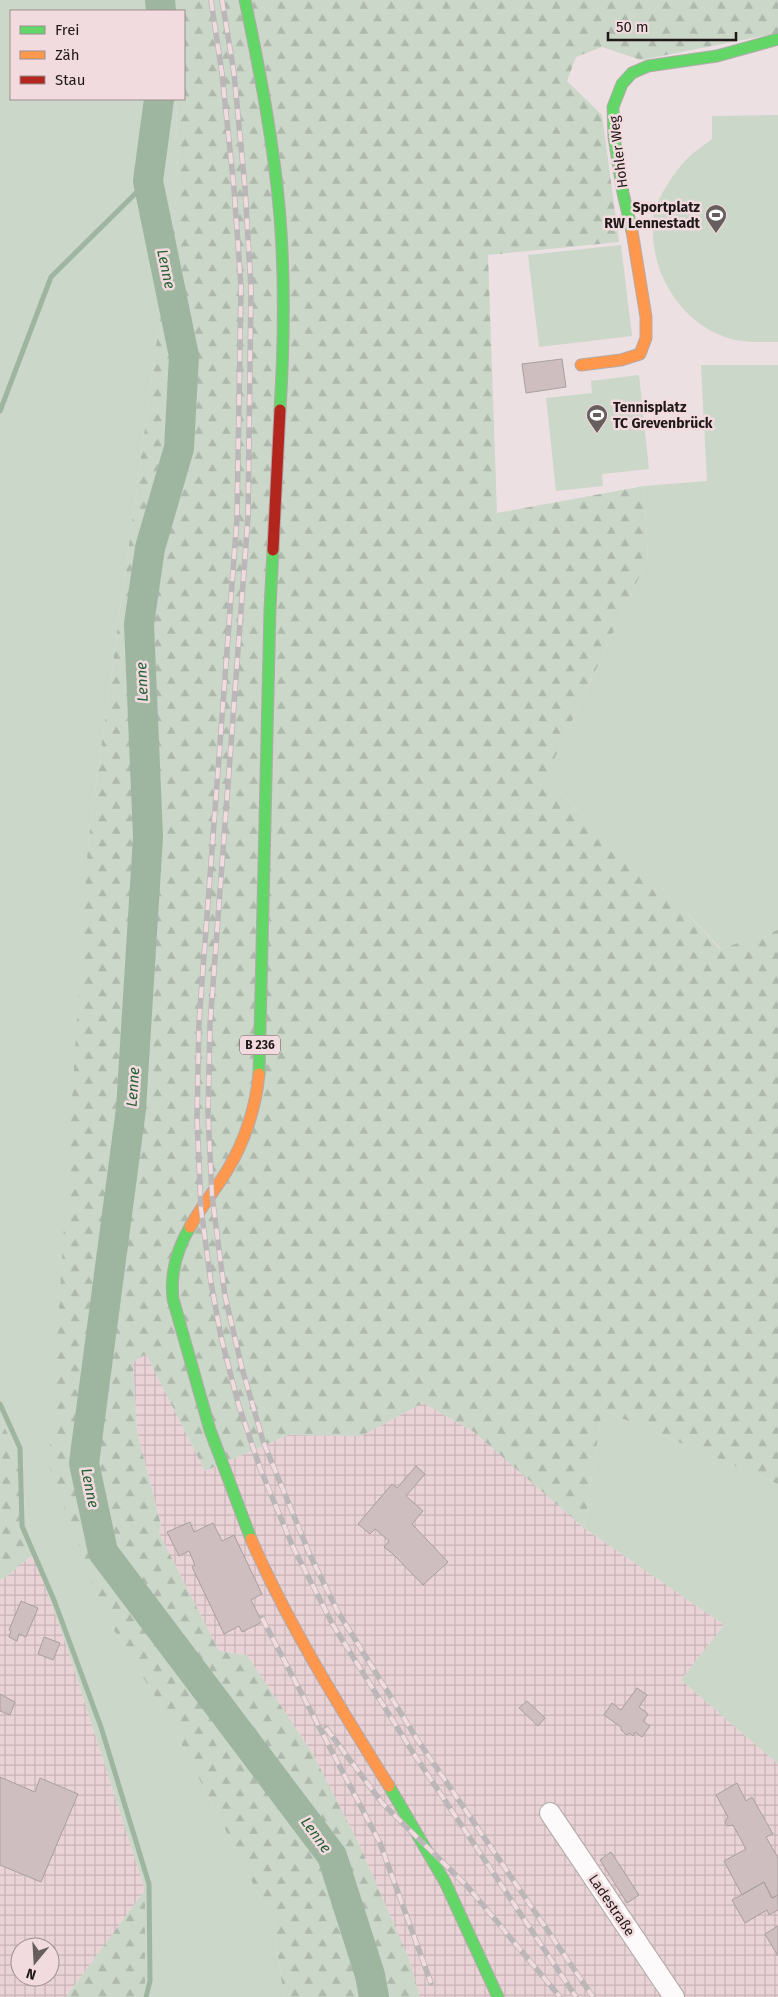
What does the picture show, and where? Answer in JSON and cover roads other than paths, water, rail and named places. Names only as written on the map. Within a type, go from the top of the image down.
[{"type":"main road","name":"B 236","points":[[245,0],[262,82],[276,177],[280,218],[283,312],[283,361],[270,609],[259,1076],[250,1124],[229,1168],[181,1243],[173,1267],[172,1288],[191,1371],[215,1449],[240,1514],[268,1576],[302,1642],[426,1848],[476,1946],[498,1997]]},
{"type":"main road","name":"Hohler Weg","points":[[582,365],[621,360],[640,354],[646,338],[646,317],[634,237],[623,193],[614,138],[613,107],[622,84],[632,73],[648,66],[717,56],[778,39]]},
{"type":"street","name":"Ladestraße","points":[[550,1813],[674,1997]]},
{"type":"waterway","name":"Lenne","points":[[160,0],[161,10]]},
{"type":"waterway","name":"Lenne","points":[[159,100],[148,181],[184,356],[179,448],[150,548],[139,624],[148,837],[131,1109],[84,1463],[103,1552],[332,1856],[370,1975],[374,1997]]},
{"type":"waterway","points":[[0,411],[51,277],[148,181]]},
{"type":"waterway","points":[[0,1404],[20,1448],[22,1526],[54,1600],[101,1727],[149,1884],[150,1981],[146,1997]]},
{"type":"railway","points":[[211,0],[222,74],[234,188],[241,287],[237,518],[199,1022],[197,1118],[201,1209],[211,1283],[221,1337],[238,1403],[260,1468],[293,1547],[333,1625],[412,1751],[576,1997]]},
{"type":"railway","points":[[222,0],[234,73],[245,188],[251,289],[248,517],[210,1025],[208,1113],[212,1195],[225,1296],[242,1368],[263,1441],[310,1555],[338,1612],[417,1739],[593,1997]]},
{"type":"railway","points":[[262,1618],[380,1843],[431,1983]]},
{"type":"railway","points":[[326,1728],[383,1804],[467,1886],[560,1997]]},
{"type":"place","name":"Sportplatz RW Lennestadt","points":[[716,234]]},
{"type":"place","name":"Tennisplatz TC Grevenbrück","points":[[597,434]]}]
